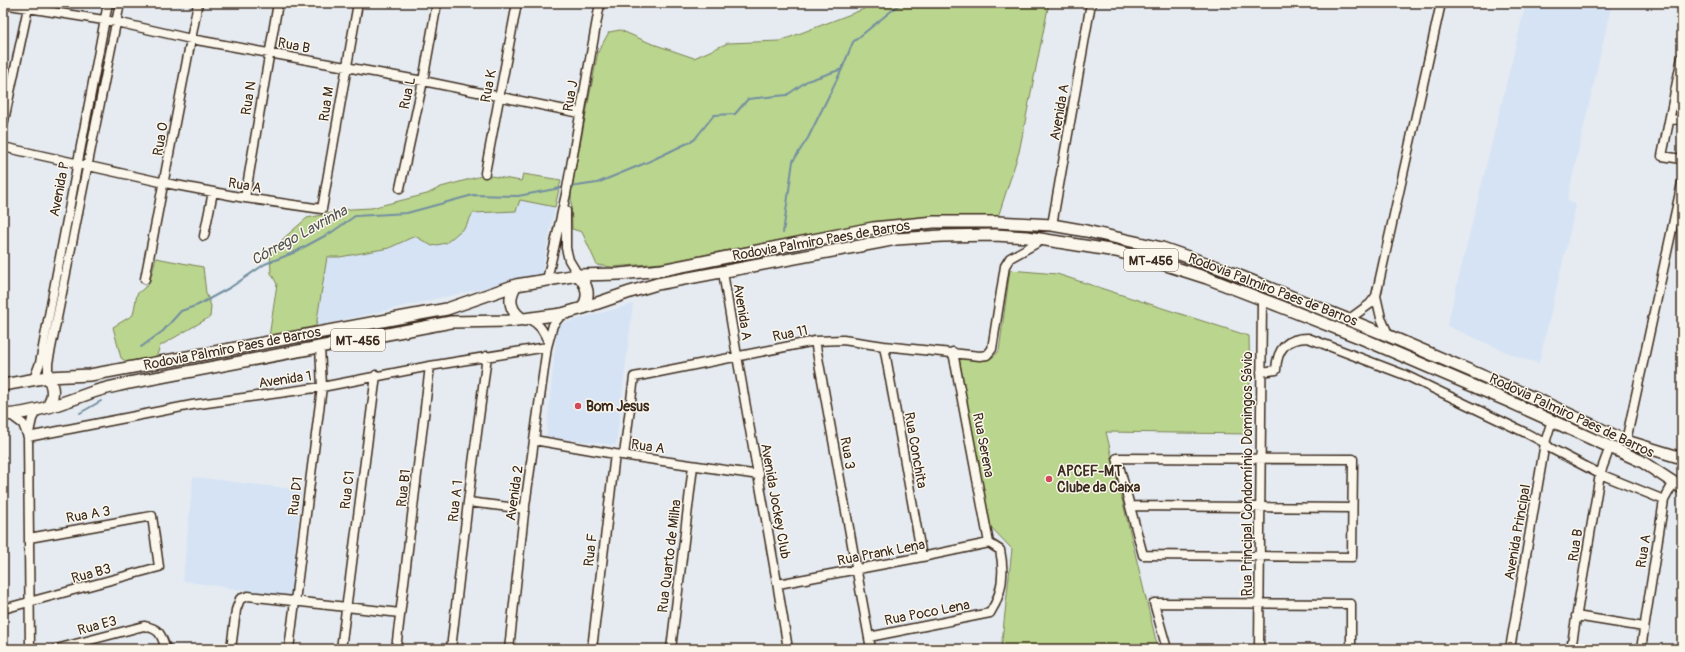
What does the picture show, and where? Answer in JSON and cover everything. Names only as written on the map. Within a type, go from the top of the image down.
[{"type":"main road","name":"Rodovia Palmiro Paes de Barros","points":[[5,386],[48,377],[90,376],[447,309],[516,286],[547,280],[578,275],[619,274],[662,270],[873,228],[934,222],[997,222],[1052,225],[1162,248],[1217,267],[1389,336],[1515,390],[1626,441],[1682,458]]},
{"type":"main road","name":"Rodovia Palmiro Paes de Barros","points":[[6,412],[36,411],[93,392],[128,383],[451,322],[526,320],[562,314],[657,284],[896,239],[995,235],[1044,239],[1116,251],[1207,278],[1361,338],[1552,420],[1641,461],[1678,485]]},
{"type":"main road","points":[[578,275],[588,290],[587,300],[583,308]]},
{"type":"main road","points":[[516,286],[512,291],[510,305],[513,311],[526,320]]},
{"type":"main road","points":[[48,377],[52,384],[53,392],[52,400],[48,407]]},
{"type":"street","name":"Avenida P","points":[[34,379],[40,363],[108,3]]},
{"type":"street","name":"Avenida P","points":[[48,377],[48,363],[120,3]]},
{"type":"street","name":"Rua O","points":[[145,279],[165,183],[198,3]]},
{"type":"street","name":"Rua N","points":[[245,198],[268,54],[278,3]]},
{"type":"street","name":"Rua M","points":[[322,209],[345,68],[358,3]]},
{"type":"street","name":"Rua L","points":[[400,188],[437,3]]},
{"type":"street","name":"Rua K","points":[[485,173],[517,3]]},
{"type":"street","name":"Rua J","points":[[547,280],[566,194],[600,3]]},
{"type":"street","name":"Avenida A","points":[[1052,225],[1091,3]]},
{"type":"street","points":[[1348,320],[1370,304],[1376,296],[1441,3]]},
{"type":"street","name":"Rua B","points":[[3,4],[29,5],[116,22],[191,39],[499,96],[580,113]]},
{"type":"street","points":[[3,125],[29,5]]},
{"type":"street","points":[[1682,58],[1662,156],[1682,159]]},
{"type":"street","points":[[1670,119],[1682,120]]},
{"type":"street","name":"Rua A","points":[[3,147],[165,183],[245,198],[322,209]]},
{"type":"street","points":[[1626,441],[1682,183]]},
{"type":"street","points":[[204,236],[213,192]]},
{"type":"street","name":"Rua J","points":[[566,194],[566,248],[569,260],[578,275]]},
{"type":"street","name":"Rua 11","points":[[624,455],[634,377],[815,340],[842,340],[980,356],[987,355],[992,349],[1005,266],[1010,258],[1044,239]]},
{"type":"street","name":"Avenida A","points":[[723,272],[736,357]]},
{"type":"street","points":[[1376,296],[1381,318],[1389,336]]},
{"type":"street","name":"Rua Principal Condomínio Domingos Sávio","points":[[1259,649],[1262,299]]},
{"type":"street","name":"Avenida 2","points":[[509,649],[524,509],[547,344],[553,325],[562,314]]},
{"type":"street","points":[[526,320],[536,322],[541,328],[547,344]]},
{"type":"street","points":[[1261,372],[1276,370],[1277,359],[1284,346],[1296,338],[1308,338],[1405,375],[1545,443],[1550,448],[1600,474],[1664,500]]},
{"type":"street","name":"Rua 3","points":[[815,340],[871,649]]},
{"type":"street","name":"Avenida 1","points":[[28,437],[192,405],[322,387],[376,375],[547,344]]},
{"type":"street","name":"Rua Conchita","points":[[884,346],[922,558]]},
{"type":"street","name":"Rua D1","points":[[289,649],[322,387],[320,347]]},
{"type":"street","name":"Rua Serena","points":[[953,352],[989,543]]},
{"type":"street","name":"Rua A 1","points":[[451,649],[487,356]]},
{"type":"street","name":"Avenida Jockey Club","points":[[736,357],[759,475],[788,649]]},
{"type":"street","name":"Rua B1","points":[[396,649],[430,366]]},
{"type":"street","name":"Rua C1","points":[[341,649],[376,375]]},
{"type":"street","points":[[30,649],[28,437],[32,419],[36,411]]},
{"type":"street","points":[[6,412],[23,424],[28,437]]},
{"type":"street","name":"Avenida Principal","points":[[1510,649],[1545,443],[1552,420]]},
{"type":"street","name":"Rua A","points":[[534,440],[615,454],[759,475]]},
{"type":"street","name":"Rua B","points":[[1571,649],[1600,474],[1610,447]]},
{"type":"street","name":"Rua F","points":[[592,649],[615,454]]},
{"type":"street","points":[[1117,458],[1260,458],[1353,459],[1352,557],[1142,555],[1131,506],[1117,458]]},
{"type":"street","name":"Rua Quarto de Milha","points":[[671,649],[693,466]]},
{"type":"street","name":"Rua A","points":[[1641,649],[1664,500],[1678,485]]},
{"type":"street","points":[[468,502],[524,509]]},
{"type":"street","points":[[1131,506],[1352,508]]},
{"type":"street","name":"Rua A 3","points":[[29,538],[152,516],[159,567]]},
{"type":"street","name":"Rua Prank Lena","points":[[778,584],[922,558],[989,543]]},
{"type":"street","name":"Rua Poco Lena","points":[[869,637],[990,613],[998,602],[1004,568],[1000,550],[989,543]]},
{"type":"street","name":"Rua B3","points":[[3,609],[30,603],[159,567]]},
{"type":"street","points":[[231,649],[236,610],[240,599],[248,596],[400,613]]},
{"type":"street","points":[[1167,649],[1154,603],[1351,604],[1351,649]]},
{"type":"street","points":[[1576,616],[1644,626]]},
{"type":"street","name":"Rua E3","points":[[56,649],[144,626],[155,628],[162,635],[166,649]]},
{"type":"shaded area","points":[[1526,3],[1612,3],[1567,201],[1576,205],[1539,363],[1523,359],[1447,326]]},
{"type":"shaded area","points":[[519,200],[555,207],[541,275],[316,326],[327,256],[340,257],[389,248],[415,236],[432,246],[465,227],[473,213],[516,211]]},
{"type":"shaded area","points":[[633,304],[616,445],[546,437],[557,329],[560,324]]},
{"type":"shaded area","points":[[193,477],[301,490],[291,597],[183,581]]},
{"type":"green space","points":[[866,3],[1049,3],[1019,152],[998,217],[880,221],[661,263],[612,267],[597,265],[582,232],[572,229],[571,191],[598,52],[609,32],[620,30],[650,43],[694,58],[728,43],[780,41],[864,9]]},
{"type":"green space","points":[[523,174],[561,180],[555,207],[520,200],[516,211],[473,213],[465,227],[446,243],[432,246],[415,236],[389,248],[340,257],[327,257],[316,326],[269,337],[277,284],[271,273],[270,253],[285,237],[307,218],[351,209],[371,208],[427,194],[441,187],[485,175],[521,181]]},
{"type":"green space","points":[[156,258],[203,267],[206,293],[211,306],[210,317],[160,346],[156,358],[130,364],[121,358],[113,327],[133,315],[137,294],[149,284]]},
{"type":"green space","name":"APCEF-MT Clube da Caixa","points":[[1010,270],[1057,274],[1249,336],[1251,434],[1106,432],[1158,649],[1001,649],[1012,549],[988,524],[959,358],[986,360],[999,351]]},
{"type":"waterway","name":"Córrego Lavrinha","points":[[570,187],[597,183],[648,162],[694,140],[714,115],[735,114],[748,99],[787,95],[807,81],[842,69],[853,42],[901,3]]},
{"type":"waterway","points":[[783,233],[793,161],[808,138],[842,69]]},
{"type":"waterway","name":"Córrego Lavrinha","points":[[141,347],[163,331],[181,311],[198,305],[231,287],[265,264],[293,253],[332,232],[355,216],[407,213],[473,195],[518,196],[566,187]]},
{"type":"waterway","name":"Córrego Lavrinha","points":[[80,413],[101,401]]},
{"type":"place","name":"Bom Jesus","points":[[578,406]]},
{"type":"place","name":"APCEF-MT Clube da Caixa","points":[[1049,479]]}]
